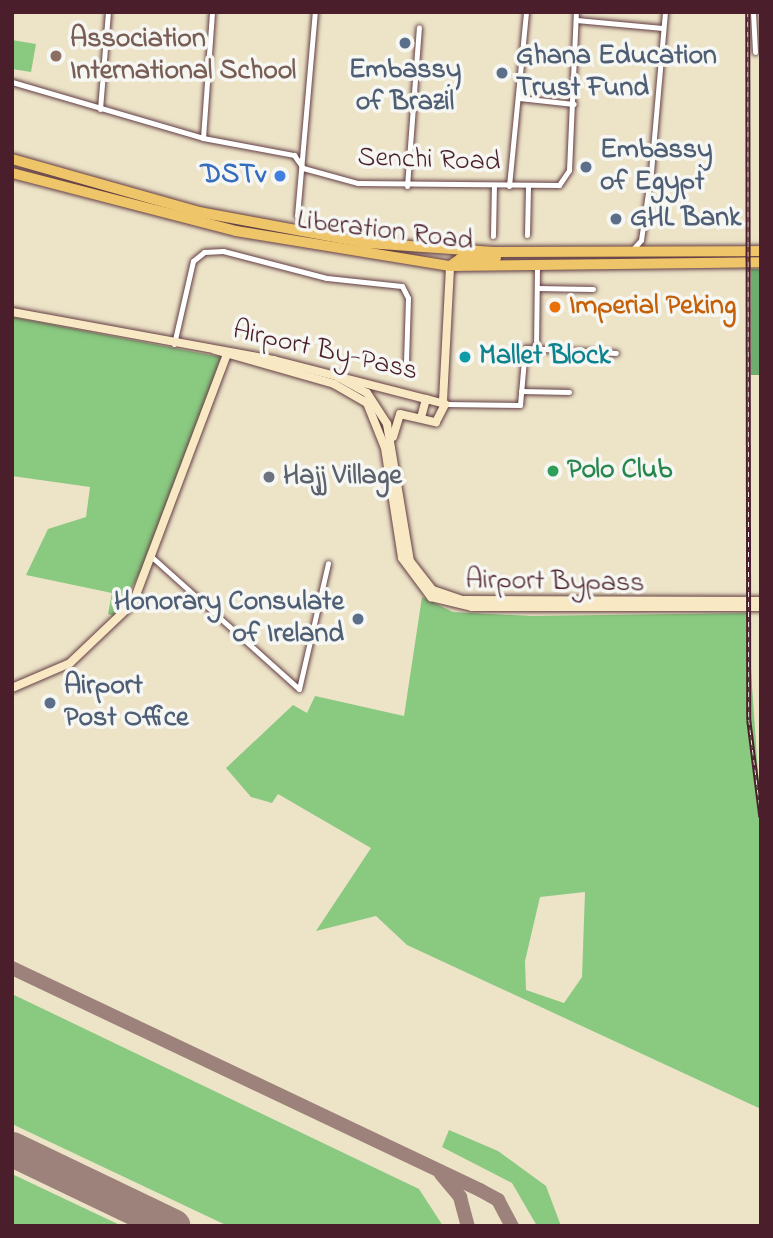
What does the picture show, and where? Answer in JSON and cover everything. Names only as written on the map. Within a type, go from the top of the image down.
[{"type":"highway","name":"Liberation Road","points":[[13,159],[296,233],[522,252],[761,251]]},
{"type":"highway","name":"Liberation Road","points":[[12,173],[236,232],[450,266],[537,269],[761,262]]},
{"type":"highway","points":[[450,266],[462,258],[522,252]]},
{"type":"main road","name":"Airport By-Pass","points":[[444,402],[443,365],[450,266]]},
{"type":"main road","name":"Airport By-Pass","points":[[12,312],[215,350],[336,380],[429,398],[443,365]]},
{"type":"main road","points":[[12,688],[54,672],[89,648],[133,603],[153,558],[228,353]]},
{"type":"main road","name":"Airport Bypass","points":[[336,380],[374,400],[393,443],[410,561],[442,594],[475,600],[761,601]]},
{"type":"main road","name":"Airport Bypass","points":[[336,380],[360,397],[376,417],[402,558],[431,597],[472,607],[761,607]]},
{"type":"main road","points":[[393,443],[397,416],[422,414],[441,419],[444,402],[429,398],[422,414]]},
{"type":"street","points":[[100,109],[108,12]]},
{"type":"street","points":[[203,138],[212,12]]},
{"type":"street","points":[[298,216],[315,12]]},
{"type":"street","points":[[509,186],[526,12]]},
{"type":"street","name":"Senchi Road","points":[[12,82],[203,138],[294,155],[303,168],[358,183],[407,186],[528,186],[566,179],[574,104],[576,12]]},
{"type":"street","points":[[627,253],[643,233],[664,12]]},
{"type":"street","points":[[752,12],[755,52]]},
{"type":"street","points":[[576,20],[663,28]]},
{"type":"street","points":[[407,186],[419,27]]},
{"type":"street","points":[[519,98],[574,104]]},
{"type":"street","points":[[493,236],[494,186]]},
{"type":"street","points":[[527,235],[528,186]]},
{"type":"street","points":[[643,233],[659,253]]},
{"type":"street","points":[[174,344],[193,261],[204,252],[223,251],[327,278],[402,286],[408,298],[405,363]]},
{"type":"street","points":[[536,349],[537,269]]},
{"type":"street","points":[[537,288],[593,289]]},
{"type":"street","points":[[444,402],[519,405],[524,349],[617,353]]},
{"type":"street","points":[[521,391],[569,392]]},
{"type":"street","points":[[153,558],[299,689],[328,563]]},
{"type":"green space","points":[[12,40],[36,44],[31,72],[12,69]]},
{"type":"green space","points":[[751,269],[761,269],[761,375],[751,375]]},
{"type":"green space","points":[[12,317],[221,357],[164,528],[116,617],[108,614],[112,593],[26,575],[48,529],[86,517],[90,487],[12,476]]},
{"type":"green space","points":[[422,597],[453,612],[532,616],[747,613],[761,815],[761,1109],[407,945],[376,916],[316,931],[371,848],[278,794],[272,803],[251,797],[226,768],[293,705],[307,713],[315,696],[404,716]],"holes":[[[585,892],[582,977],[564,1003],[526,990],[525,961],[540,897]]]},
{"type":"green space","points":[[12,994],[419,1189],[443,1226],[228,1226],[12,1124]]},
{"type":"green space","points":[[449,1130],[498,1151],[546,1186],[561,1226],[537,1226],[512,1183],[442,1147]]},
{"type":"green space","points":[[12,1174],[122,1226],[12,1226]]},
{"type":"taxiway","points":[[12,968],[480,1190],[498,1200],[512,1226]]},
{"type":"taxiway","points":[[441,1174],[460,1197],[468,1226]]},
{"type":"runway","points":[[12,1149],[173,1226]]},
{"type":"railway","points":[[748,12],[749,720],[761,817]]},
{"type":"place","name":"Embassy of Brazil","points":[[405,43]]},
{"type":"place","name":"Association International School","points":[[56,56]]},
{"type":"place","name":"Ghana Education Trust Fund","points":[[502,73]]},
{"type":"place","name":"Embassy of Egypt","points":[[586,167]]},
{"type":"place","name":"DSTv","points":[[280,176]]},
{"type":"place","name":"GHL Bank","points":[[616,219]]},
{"type":"place","name":"Imperial Peking","points":[[555,307]]},
{"type":"place","name":"Mallet Block","points":[[465,357]]},
{"type":"place","name":"Polo Club","points":[[553,471]]},
{"type":"place","name":"Hajj Village","points":[[269,477]]},
{"type":"place","name":"Honorary Consulate of Ireland","points":[[358,619]]},
{"type":"place","name":"Airport Post Office","points":[[50,703]]}]
